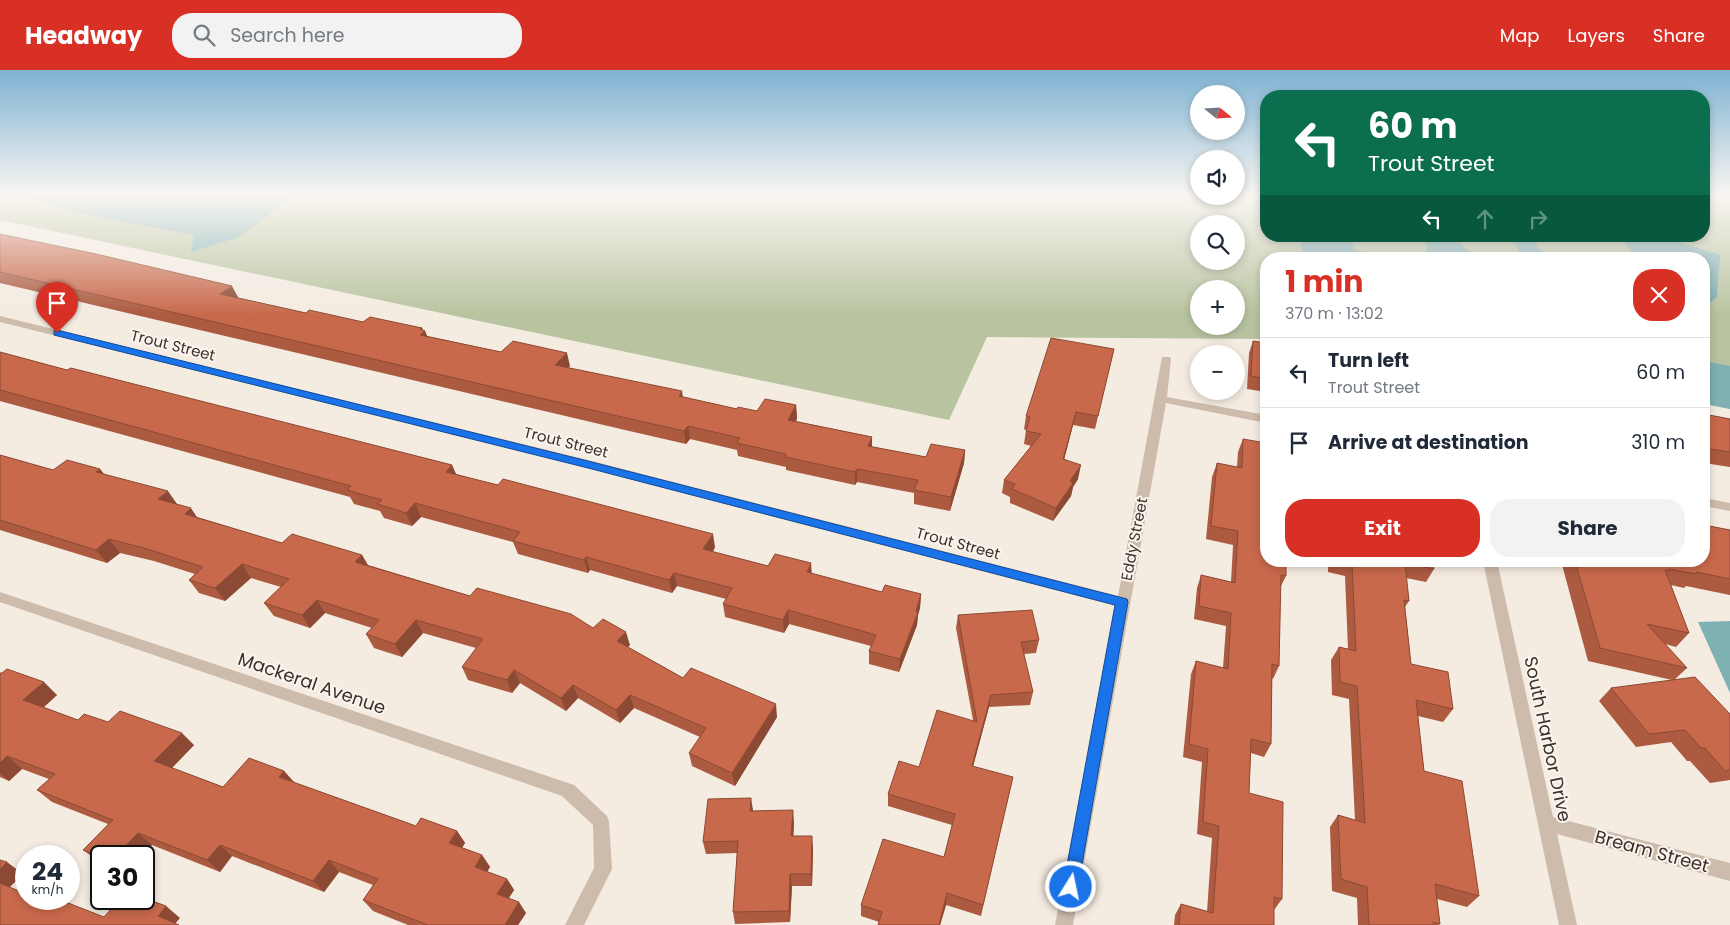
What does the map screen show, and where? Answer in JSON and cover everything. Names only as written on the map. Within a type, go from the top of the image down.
[{"type":"street","name":"Trout Street","points":[[0,319],[598,467],[1122,602]]},
{"type":"street","name":"Eddy Street","points":[[1064,925],[1122,602],[1161,399],[1166,358]]},
{"type":"street","points":[[1161,399],[1260,418]]},
{"type":"street","points":[[1710,503],[1730,507]]},
{"type":"street","name":"South Harbor Drive","points":[[1491,567],[1568,925]]},
{"type":"street","name":"Mackeral Avenue","points":[[0,597],[568,790],[600,822],[603,869],[574,925]]},
{"type":"street","name":"Bream Street","points":[[1546,823],[1730,872]]},
{"type":"green space","points":[[71,235],[1190,235],[1190,270],[1245,270],[1245,235],[1260,235],[1260,242],[1710,242],[1710,235],[1730,235],[1730,400],[1710,395],[1710,252],[1260,252],[1260,339],[987,337],[949,420]]},
{"type":"water","points":[[193,235],[242,235],[191,252]]},
{"type":"water","points":[[1301,242],[1352,242],[1354,250],[1364,252],[1302,252]]},
{"type":"water","points":[[1426,242],[1459,242],[1470,252],[1427,252]]},
{"type":"water","points":[[1623,242],[1680,242],[1720,255],[1717,297],[1710,303],[1710,252],[1633,252]]},
{"type":"water","points":[[1710,362],[1730,366],[1730,409],[1710,405]]},
{"type":"water","points":[[1730,621],[1730,693],[1698,622]]},
{"type":"building","points":[[0,235],[4,235],[232,286],[220,294],[306,313],[309,310],[363,322],[370,317],[422,328],[420,329],[425,331],[420,335],[501,352],[513,341],[567,353],[555,365],[682,391],[679,396],[737,409],[738,407],[757,411],[765,399],[796,405],[788,420],[872,437],[868,446],[926,457],[931,444],[965,450],[951,497],[914,490],[918,480],[857,469],[855,472],[785,457],[786,454],[737,443],[740,438],[688,426],[684,431],[0,272]]},
{"type":"building","points":[[1051,338],[1114,349],[1098,416],[1076,412],[1063,459],[1081,465],[1070,481],[1073,483],[1056,508],[1012,489],[1015,484],[1004,480],[1041,434],[1026,431],[1030,417],[1026,416]]},
{"type":"building","points":[[1253,341],[1260,342],[1260,378],[1251,376]]},
{"type":"building","points":[[0,352],[67,370],[71,368],[452,465],[446,472],[498,485],[503,479],[713,534],[703,549],[768,566],[775,554],[811,563],[807,572],[882,592],[885,585],[921,594],[916,611],[918,612],[900,659],[869,651],[876,635],[788,610],[783,620],[723,604],[732,588],[674,573],[669,580],[586,557],[584,560],[513,541],[520,532],[415,503],[406,513],[377,504],[382,500],[347,490],[351,486],[0,390]]},
{"type":"building","points":[[1710,415],[1730,419],[1730,452],[1710,449]]},
{"type":"building","points":[[1243,439],[1260,442],[1260,567],[1286,567],[1286,576],[1281,575],[1279,666],[1272,664],[1271,744],[1251,739],[1249,793],[1283,802],[1282,899],[1274,897],[1274,925],[1179,925],[1181,904],[1213,913],[1219,826],[1203,822],[1208,749],[1189,744],[1196,661],[1228,669],[1231,613],[1199,606],[1201,575],[1235,583],[1238,531],[1211,526],[1217,463],[1242,468]]},
{"type":"building","points":[[0,455],[53,470],[67,460],[100,469],[96,472],[168,491],[158,499],[191,508],[185,514],[282,543],[292,534],[362,555],[355,562],[470,596],[477,588],[571,614],[593,628],[603,619],[626,632],[617,641],[683,678],[691,668],[776,704],[732,773],[689,753],[706,728],[630,695],[616,710],[573,685],[561,698],[514,670],[507,680],[462,667],[483,639],[416,620],[395,644],[366,634],[379,620],[317,600],[302,615],[264,603],[289,579],[242,564],[215,588],[189,580],[203,567],[144,548],[109,539],[96,550],[0,520]]},
{"type":"building","points":[[1710,526],[1730,530],[1730,579],[1696,572],[1696,574],[1669,569],[1669,571],[1665,570],[1689,633],[1647,624],[1687,668],[1600,648],[1577,567],[1710,567]]},
{"type":"building","points":[[1352,567],[1405,567],[1409,601],[1404,600],[1411,664],[1448,672],[1453,709],[1416,700],[1424,771],[1462,781],[1479,896],[1435,884],[1440,924],[1433,922],[1433,925],[1369,925],[1367,887],[1341,879],[1338,815],[1365,823],[1357,686],[1340,682],[1339,647],[1356,651]]},
{"type":"building","points":[[1032,610],[1039,640],[1021,642],[1033,692],[991,695],[972,766],[1013,777],[983,905],[947,893],[939,925],[878,925],[882,912],[861,905],[883,839],[944,857],[955,814],[888,794],[899,761],[919,767],[937,710],[977,722],[958,615]]},
{"type":"building","points":[[7,669],[44,682],[23,700],[78,720],[84,714],[108,722],[120,711],[182,733],[154,761],[223,787],[249,758],[284,771],[279,777],[416,826],[421,818],[457,831],[449,843],[482,855],[475,867],[507,879],[497,894],[519,902],[505,925],[428,925],[363,900],[378,879],[329,860],[313,881],[220,845],[207,860],[138,833],[127,845],[90,845],[90,853],[83,850],[113,820],[37,790],[55,774],[7,756],[0,763],[0,673]]},
{"type":"building","points":[[1695,677],[1730,714],[1730,770],[1725,771],[1705,748],[1701,748],[1685,730],[1649,734],[1611,688]]},
{"type":"building","points":[[751,798],[750,811],[793,810],[791,836],[812,836],[811,874],[790,874],[789,911],[733,912],[738,841],[703,842],[708,799]]},
{"type":"building","points":[[0,860],[7,862],[0,869]]},
{"type":"building","points":[[0,883],[15,889],[15,910],[80,910],[80,908],[104,917],[110,910],[155,910],[155,902],[166,906],[158,916],[179,925],[0,925]]},
{"type":"waterway","points":[[1523,242],[1531,252]]},
{"type":"route","points":[[57,333],[588,464],[1122,602],[1071,887]]}]
